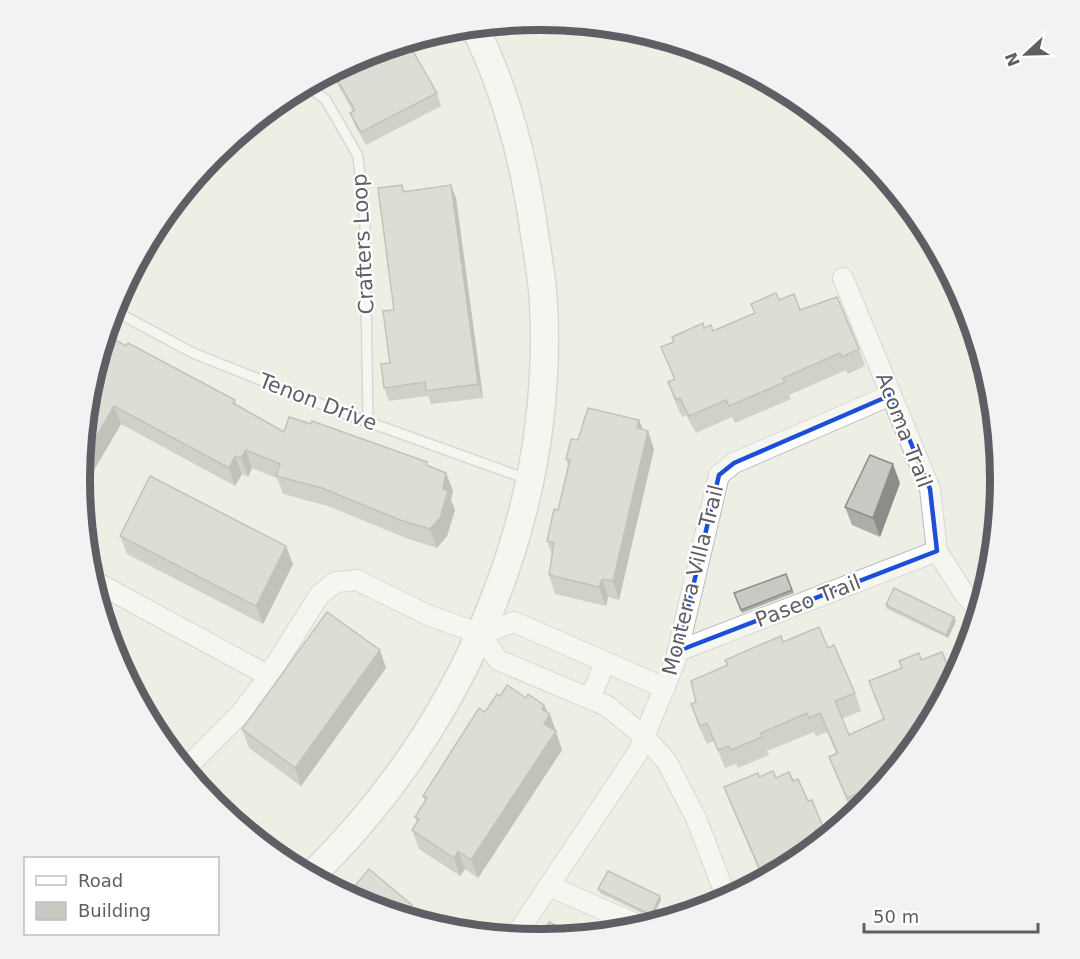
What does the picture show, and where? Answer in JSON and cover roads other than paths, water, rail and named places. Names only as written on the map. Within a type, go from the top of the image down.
[{"type":"street","points":[[317,870],[366,819],[421,746],[445,707],[481,634],[501,583],[529,480],[542,398],[543,294],[524,172],[497,80],[478,35]]},
{"type":"street","name":"Acoma Trail","points":[[843,278],[930,489],[937,551],[972,602]]},
{"type":"street","name":"Monterra Villa Trail","points":[[520,928],[634,760],[645,737],[678,651],[719,475],[734,463],[891,395]]},
{"type":"street","name":"Paseo Trail","points":[[678,651],[937,551]]},
{"type":"street","points":[[191,763],[240,714],[269,676],[320,594],[330,585],[343,580],[367,582],[430,616],[481,634],[498,660],[607,706],[645,737],[667,762],[696,818],[724,890]]},
{"type":"street","points":[[104,586],[269,676]]},
{"type":"street","points":[[481,634],[514,622],[665,688]]},
{"type":"street","points":[[590,699],[605,662]]},
{"type":"street","points":[[549,886],[627,920]]},
{"type":"lane","name":"Crafters Loop","points":[[313,91],[326,100],[358,156],[365,225],[368,422]]},
{"type":"lane","name":"Tenon Drive","points":[[122,315],[193,353],[368,422],[529,480]]}]
